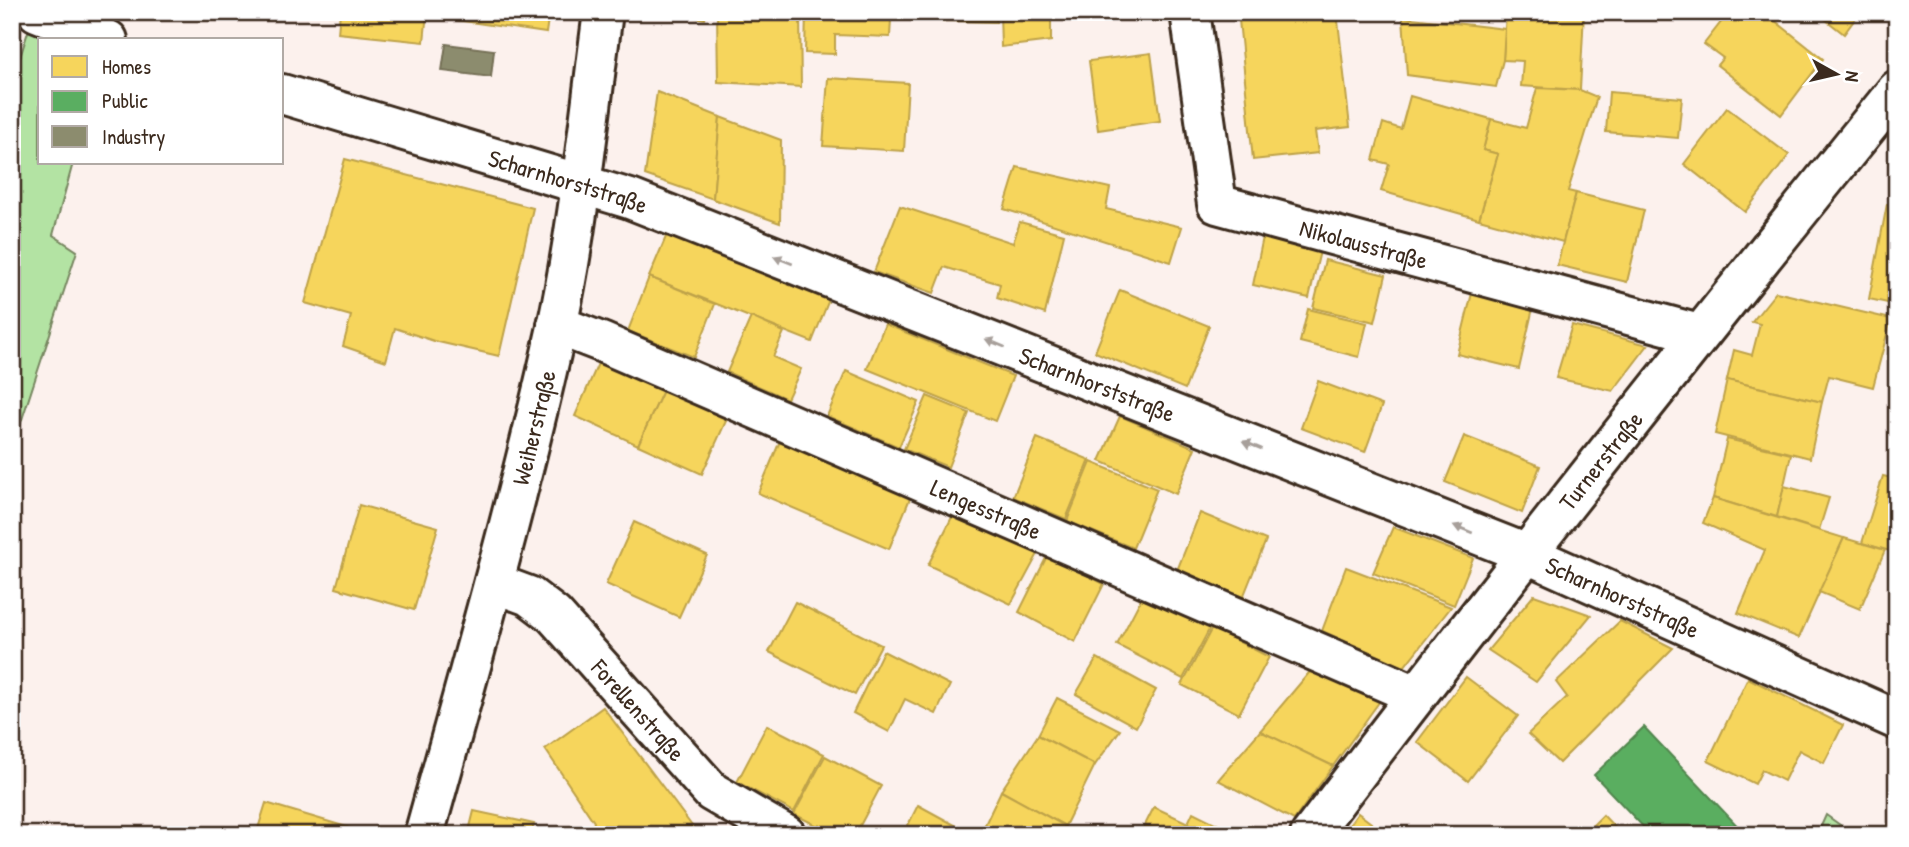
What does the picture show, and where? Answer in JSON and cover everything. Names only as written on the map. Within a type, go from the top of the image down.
[{"type":"street","points":[[37,12],[103,38]]},
{"type":"street","name":"Weiherstraße","points":[[424,835],[494,583],[557,325],[580,185],[603,12]]},
{"type":"street","name":"Nikolausstraße","points":[[1189,12],[1217,204],[1699,334]]},
{"type":"street","name":"Turnerstraße","points":[[1310,835],[1416,695],[1699,334],[1897,90]]},
{"type":"street","name":"Scharnhorststraße","points":[[284,95],[643,204],[1527,554],[1897,720]]},
{"type":"street","name":"Lengesstraße","points":[[557,325],[1416,695]]},
{"type":"street","name":"Forellenstraße","points":[[494,583],[529,596],[554,615],[712,792],[786,835]]},
{"type":"green space","points":[[32,19],[100,38],[38,38],[38,164],[73,164],[53,235],[77,251],[12,450],[12,83]]},
{"type":"green space","points":[[1826,815],[1854,835],[1817,835]]},
{"type":"building: Homes","points":[[340,12],[427,12],[424,42],[338,33]]},
{"type":"building: Homes","points":[[458,12],[549,12],[546,33],[456,20]]},
{"type":"building: Homes","points":[[663,12],[706,12],[705,19]]},
{"type":"building: Homes","points":[[717,12],[800,12],[801,87],[718,82]]},
{"type":"building: Homes","points":[[806,12],[996,12],[996,22],[891,19],[890,37],[835,35],[835,54],[805,53]]},
{"type":"building: Homes","points":[[1000,12],[1051,12],[1051,41],[1001,47]]},
{"type":"building: Homes","points":[[1289,12],[1337,12],[1350,127],[1315,131],[1318,153],[1253,160],[1239,20],[1289,15]]},
{"type":"building: Homes","points":[[1506,12],[1584,12],[1580,90],[1521,86],[1523,61],[1503,60]]},
{"type":"building: Homes","points":[[1729,12],[1764,12],[1823,59],[1781,115],[1717,65],[1723,58],[1704,44]]},
{"type":"building: Homes","points":[[1816,12],[1860,12],[1844,34]]},
{"type":"building: Homes","points":[[1403,17],[1505,29],[1503,60],[1496,87],[1407,75]]},
{"type":"building: Homes","points":[[1151,53],[1160,121],[1098,130],[1089,61]]},
{"type":"building: Homes","points":[[828,78],[908,83],[904,151],[823,146]]},
{"type":"building: Homes","points":[[1537,88],[1580,90],[1597,97],[1568,191],[1576,193],[1563,242],[1479,219],[1498,154],[1483,150],[1491,119],[1526,128]]},
{"type":"building: Homes","points":[[657,92],[720,117],[713,199],[645,175]]},
{"type":"building: Homes","points":[[1609,92],[1682,98],[1678,138],[1606,132]]},
{"type":"building: Homes","points":[[1410,96],[1491,119],[1483,150],[1498,154],[1479,219],[1381,191],[1389,164],[1373,160],[1383,123],[1401,129]]},
{"type":"building: Homes","points":[[1727,108],[1789,155],[1745,212],[1684,164]]},
{"type":"building: Homes","points":[[720,117],[781,140],[780,223],[713,199]]},
{"type":"building: Homes","points":[[345,159],[533,208],[499,356],[434,341],[395,328],[386,361],[343,346],[351,316],[305,303]]},
{"type":"building: Homes","points":[[1017,167],[1110,188],[1106,209],[1182,227],[1171,262],[1004,209]]},
{"type":"building: Homes","points":[[1576,193],[1644,210],[1627,282],[1557,265]]},
{"type":"building: Homes","points":[[1887,204],[1897,205],[1897,305],[1869,299]]},
{"type":"building: Homes","points":[[900,206],[1013,243],[1020,222],[1064,234],[1045,314],[997,298],[1000,284],[944,267],[934,293],[874,272]]},
{"type":"building: Homes","points":[[668,232],[830,297],[812,342],[649,277]]},
{"type":"building: Homes","points":[[1263,237],[1320,251],[1309,298],[1253,285]]},
{"type":"building: Homes","points":[[1325,260],[1386,275],[1375,322],[1313,308]]},
{"type":"building: Homes","points":[[649,277],[715,304],[694,357],[628,331]]},
{"type":"building: Homes","points":[[1120,290],[1209,326],[1185,389],[1095,352]]},
{"type":"building: Homes","points":[[1776,292],[1891,319],[1873,387],[1829,376],[1822,402],[1727,380],[1734,350],[1752,355],[1760,324],[1752,322]]},
{"type":"building: Homes","points":[[1472,293],[1533,308],[1519,369],[1457,354]]},
{"type":"building: Homes","points":[[1308,309],[1367,323],[1359,357],[1300,342]]},
{"type":"building: Homes","points":[[751,317],[784,332],[773,357],[801,369],[787,399],[727,372]]},
{"type":"building: Homes","points":[[885,324],[1013,376],[995,421],[867,369]]},
{"type":"building: Homes","points":[[1572,325],[1648,345],[1613,391],[1556,378]]},
{"type":"building: Homes","points":[[603,352],[667,382],[638,445],[575,416]]},
{"type":"building: Homes","points":[[846,371],[919,402],[899,447],[827,416]]},
{"type":"building: Homes","points":[[1727,380],[1822,402],[1810,458],[1715,434]]},
{"type":"building: Homes","points":[[1318,381],[1382,405],[1365,452],[1301,428]]},
{"type":"building: Homes","points":[[667,382],[731,410],[702,474],[638,445]]},
{"type":"building: Homes","points":[[927,396],[969,413],[948,467],[904,449]]},
{"type":"building: Homes","points":[[1120,416],[1195,448],[1176,494],[1100,461]]},
{"type":"building: Homes","points":[[782,436],[913,491],[889,549],[758,493]]},
{"type":"building: Homes","points":[[1464,436],[1540,466],[1522,513],[1445,482]]},
{"type":"building: Homes","points":[[1037,438],[1090,460],[1066,519],[1013,497]]},
{"type":"building: Homes","points":[[1727,439],[1791,454],[1777,517],[1713,498]]},
{"type":"building: Homes","points":[[1091,462],[1157,489],[1133,548],[1067,521]]},
{"type":"building: Homes","points":[[1883,476],[1897,479],[1897,553],[1862,543]]},
{"type":"building: Homes","points":[[1784,486],[1829,498],[1819,530],[1777,517]]},
{"type":"building: Homes","points":[[1713,498],[1844,538],[1799,638],[1738,613],[1765,550],[1703,523]]},
{"type":"building: Homes","points":[[359,505],[438,527],[414,610],[336,588]]},
{"type":"building: Homes","points":[[954,513],[1039,552],[1011,604],[928,565]]},
{"type":"building: Homes","points":[[1200,513],[1266,540],[1242,600],[1176,573]]},
{"type":"building: Homes","points":[[634,522],[707,555],[679,617],[606,584]]},
{"type":"building: Homes","points":[[1393,527],[1473,558],[1454,605],[1373,573]]},
{"type":"building: Homes","points":[[1844,538],[1885,550],[1860,609],[1819,592]]},
{"type":"building: Homes","points":[[1048,554],[1104,584],[1075,642],[1019,612]]},
{"type":"building: Homes","points":[[1346,567],[1451,607],[1404,667],[1322,631]]},
{"type":"building: Homes","points":[[1144,593],[1211,626],[1183,679],[1117,645]]},
{"type":"building: Homes","points":[[1534,595],[1591,615],[1536,682],[1488,650]]},
{"type":"building: Homes","points":[[795,602],[881,645],[855,695],[769,652]]},
{"type":"building: Homes","points":[[1620,621],[1673,648],[1559,763],[1528,734],[1567,697],[1556,682]]},
{"type":"building: Homes","points":[[1212,628],[1269,657],[1239,714],[1182,685]]},
{"type":"building: Homes","points":[[883,651],[950,685],[936,714],[905,699],[889,732],[853,713]]},
{"type":"building: Homes","points":[[1097,658],[1156,690],[1136,727],[1076,694]]},
{"type":"building: Homes","points":[[1313,668],[1382,698],[1333,766],[1260,731]]},
{"type":"building: Homes","points":[[1466,677],[1518,716],[1468,781],[1417,742]]},
{"type":"building: Homes","points":[[1748,678],[1843,725],[1824,763],[1799,750],[1784,781],[1762,770],[1755,784],[1708,761]]},
{"type":"building: Homes","points":[[1057,698],[1120,730],[1095,765],[1038,735]]},
{"type":"building: Homes","points":[[603,707],[695,830],[689,835],[590,835],[594,822],[545,749]]},
{"type":"building: Homes","points":[[767,725],[824,754],[794,812],[737,782]]},
{"type":"building: Homes","points":[[1260,731],[1333,766],[1294,820],[1218,780]]},
{"type":"building: Homes","points":[[1038,735],[1095,765],[1065,826],[1001,791]]},
{"type":"building: Homes","points":[[825,756],[881,786],[855,835],[835,835],[794,814]]},
{"type":"building: Homes","points":[[1001,791],[1065,826],[1060,835],[980,835]]},
{"type":"building: Homes","points":[[266,803],[360,831],[359,835],[256,835]]},
{"type":"building: Homes","points":[[918,805],[973,835],[903,835]]},
{"type":"building: Homes","points":[[1154,807],[1188,823],[1193,812],[1239,835],[1140,835]]},
{"type":"building: Homes","points":[[474,811],[534,824],[531,835],[468,835]]},
{"type":"building: Homes","points":[[1358,813],[1387,835],[1342,835]]},
{"type":"building: Homes","points":[[1603,815],[1622,835],[1583,835]]},
{"type":"building: Public","points":[[1644,727],[1746,835],[1651,835],[1594,775]]},
{"type":"building: Industry","points":[[446,44],[494,50],[491,77],[442,71]]}]
